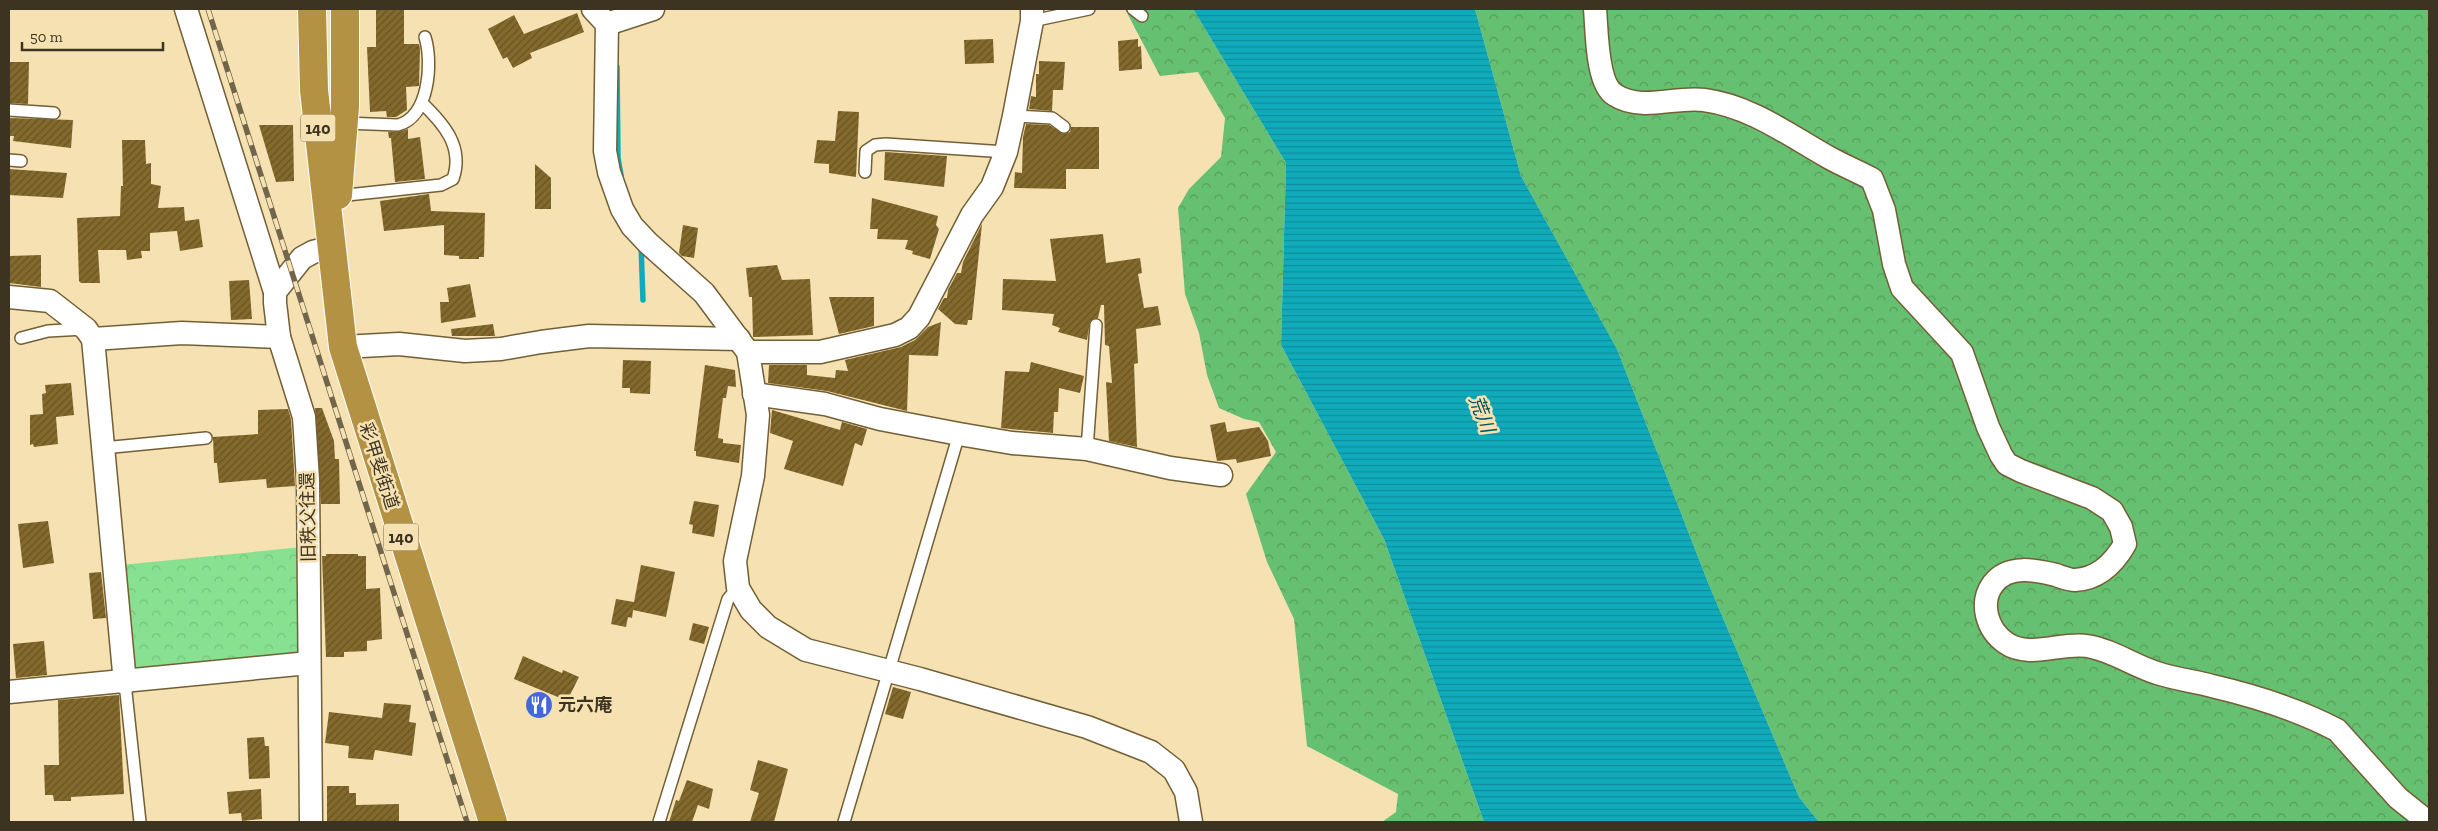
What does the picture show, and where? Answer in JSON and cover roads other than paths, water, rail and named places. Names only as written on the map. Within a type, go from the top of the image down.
[{"type":"highway","name":"彩甲斐街道","points":[[312,9],[314,90],[333,247],[337,313],[343,347],[352,381],[493,822]]},
{"type":"highway","name":"彩甲斐街道","points":[[333,247],[344,123],[345,9]]},
{"type":"street","name":"旧秩父往還","points":[[186,9],[275,292],[280,337],[304,418],[308,480],[311,822]]},
{"type":"street","points":[[653,9],[600,17],[605,151],[616,194],[632,226],[648,243],[704,293],[743,346],[758,415],[753,476],[735,561],[738,588],[751,610],[768,627],[806,650],[1087,728],[1151,752],[1174,770],[1186,792],[1191,822]]},
{"type":"street","points":[[1595,9],[1602,77],[1613,95],[1634,103],[1655,103],[1680,99],[1724,103],[1777,126],[1829,158],[1872,179],[1884,210],[1894,264],[1902,288],[1962,353],[1988,427],[2007,464],[2092,498],[2112,512],[2120,527],[2124,544],[2117,558],[2101,572],[2074,580],[2039,571],[2020,570],[2006,573],[1993,584],[1985,602],[1987,618],[1994,632],[2006,644],[2026,650],[2070,644],[2089,646],[2156,673],[2269,701],[2324,723],[2337,730],[2398,798],[2428,822]]},
{"type":"street","points":[[343,347],[399,344],[465,352],[501,349],[589,336],[820,352],[895,334],[909,328],[919,317],[972,215],[992,188],[1006,152],[1032,15]]},
{"type":"street","points":[[275,292],[302,258],[313,252],[333,247]]},
{"type":"street","points":[[9,297],[50,301],[89,334],[182,333],[280,337]]},
{"type":"street","points":[[89,334],[103,448],[125,682]]},
{"type":"street","points":[[754,394],[825,404],[880,419],[959,434],[1012,443],[1087,450],[1170,468],[1221,475]]},
{"type":"street","points":[[9,692],[309,663]]},
{"type":"lane","points":[[1032,15],[1089,9]]},
{"type":"lane","points":[[344,123],[385,125],[405,123],[415,115],[422,104],[426,92],[427,45],[425,38]]},
{"type":"lane","points":[[338,196],[441,185],[453,179],[456,171],[456,147],[451,136],[435,115],[422,104]]},
{"type":"lane","points":[[9,110],[54,113]]},
{"type":"lane","points":[[1014,116],[1052,118],[1064,127]]},
{"type":"lane","points":[[865,172],[866,151],[886,144],[1006,152]]},
{"type":"lane","points":[[9,160],[21,160]]},
{"type":"lane","points":[[1087,450],[1096,324]]},
{"type":"lane","points":[[21,338],[48,331],[89,334]]},
{"type":"lane","points":[[844,822],[959,434]]},
{"type":"lane","points":[[103,448],[206,438]]},
{"type":"lane","points":[[659,822],[728,599],[738,588]]},
{"type":"lane","points":[[125,682],[140,822]]},
{"type":"water","name":"荒川","points":[[1193,9],[1475,9],[1521,176],[1617,349],[1709,585],[1799,797],[1819,822],[1484,822],[1384,539],[1281,345],[1286,163]]},
{"type":"waterway","points":[[617,67],[618,158],[621,175]]},
{"type":"waterway","points":[[641,245],[643,300]]},
{"type":"railway","points":[[208,9],[467,822]]},
{"type":"place","name":"元六庵","points":[[539,705]]}]
